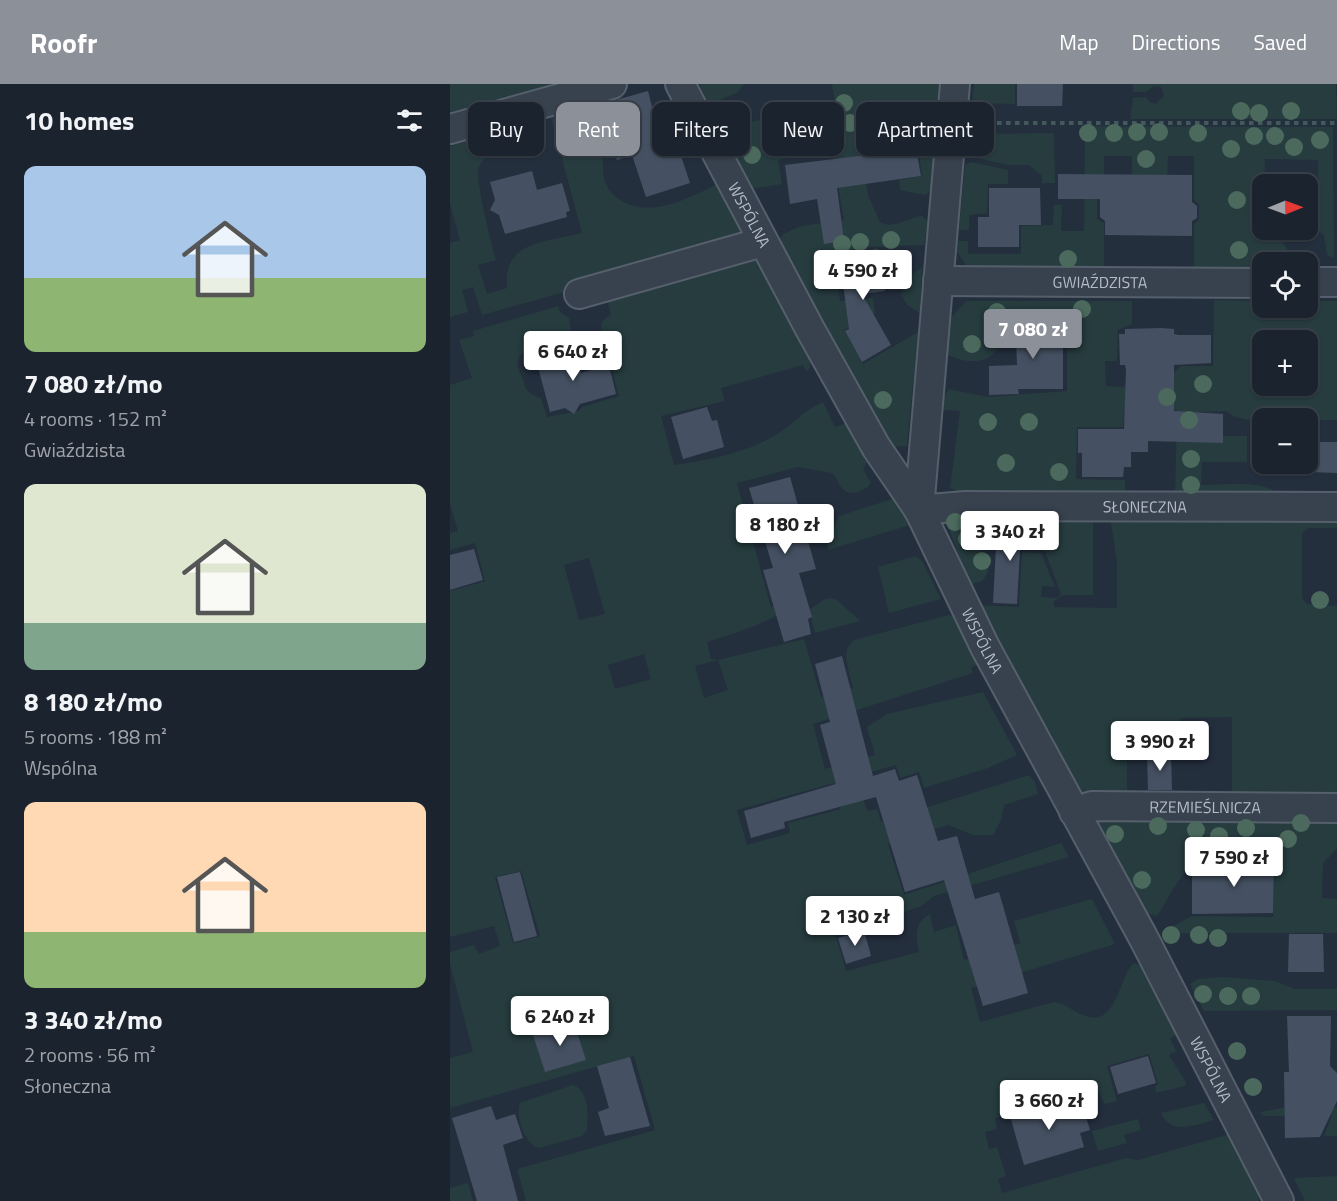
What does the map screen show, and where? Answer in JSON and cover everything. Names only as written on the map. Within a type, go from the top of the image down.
[{"type":"street","points":[[450,129],[612,84]]},
{"type":"street","name":"WSPÓLNA","points":[[680,84],[763,242],[876,447],[907,496],[919,510],[986,647],[1143,937],[1279,1201]]},
{"type":"street","points":[[953,102],[954,84]]},
{"type":"street","points":[[919,510],[948,156]]},
{"type":"street","points":[[579,294],[763,242]]},
{"type":"street","name":"GWIAŹDZISTA","points":[[938,281],[1252,283]]},
{"type":"street","points":[[1318,282],[1337,282]]},
{"type":"street","name":"SŁONECZNA","points":[[919,510],[965,506],[1337,507]]},
{"type":"street","name":"RZEMIEŚLNICZA","points":[[1074,812],[1087,806],[1337,808]]},
{"type":"path","points":[[994,123],[1337,123]]},
{"type":"green space","points":[[450,84],[563,84],[503,102],[468,102],[468,113],[450,118]]},
{"type":"green space","points":[[699,84],[744,84],[737,93],[714,102],[708,102]]},
{"type":"green space","points":[[832,84],[941,84],[939,102],[856,102],[856,156],[861,156],[868,195],[880,222],[890,225],[923,216],[928,223],[924,245],[868,247],[834,252],[840,301],[873,298],[875,313],[844,330],[863,364],[918,332],[907,446],[886,447],[806,300],[780,239],[783,234],[801,226],[844,220],[833,156],[844,156],[844,102],[835,102]]},
{"type":"green space","points":[[974,84],[1015,84],[1015,104],[972,102]]},
{"type":"green space","points":[[1133,84],[1336,84],[1337,119],[1130,119],[1133,98],[1146,97],[1150,102],[1156,104],[1164,95],[1161,87],[1154,86],[1146,92],[1133,92]]},
{"type":"green space","points":[[556,116],[556,137],[551,118]]},
{"type":"green space","points":[[762,120],[762,156],[800,156],[778,160],[782,184],[750,189],[732,157],[750,156],[750,121]]},
{"type":"green space","points":[[1085,126],[1333,127],[1334,258],[1327,255],[1324,235],[1319,231],[1318,160],[1265,159],[1265,174],[1252,174],[1252,240],[1282,240],[1289,252],[1252,252],[1252,268],[1194,268],[1194,224],[1199,220],[1199,204],[1194,200],[1194,156],[1168,156],[1167,184],[1132,184],[1132,156],[1104,156],[1104,188],[1097,194],[1097,219],[1104,223],[1104,268],[968,268],[957,252],[958,241],[968,241],[968,254],[1021,254],[1021,226],[1053,225],[1054,205],[1062,205],[1061,231],[1084,231]]},
{"type":"green space","points":[[1054,133],[1055,183],[1042,183],[1042,176],[1029,165],[1008,165],[972,157],[994,156],[994,134]]},
{"type":"green space","points":[[468,141],[468,156],[488,156],[479,167],[478,173],[481,197],[496,260],[478,265],[487,294],[507,288],[507,273],[519,252],[541,242],[582,233],[561,156],[603,156],[604,178],[608,188],[614,196],[632,205],[657,207],[670,204],[717,184],[748,230],[738,241],[648,269],[482,315],[473,287],[462,290],[468,312],[450,317],[450,243],[460,240],[450,204],[450,146]]},
{"type":"green space","points":[[919,156],[934,156],[931,191],[925,195],[900,190],[899,180],[922,176]]},
{"type":"green space","points":[[971,162],[1008,170],[1008,184],[988,184],[987,213],[969,215],[969,230],[959,230],[965,165]]},
{"type":"green space","points":[[751,258],[757,260],[810,360],[810,368],[806,371],[803,365],[721,388],[725,401],[661,416],[674,465],[740,451],[766,441],[823,402],[835,427],[847,423],[867,462],[863,469],[871,483],[855,493],[844,490],[832,473],[798,467],[737,483],[771,607],[804,598],[770,619],[707,642],[711,659],[718,660],[804,639],[821,697],[853,688],[846,656],[854,640],[949,615],[956,616],[980,663],[971,668],[973,673],[813,724],[825,769],[875,755],[867,727],[887,714],[983,692],[1017,755],[988,768],[924,788],[919,772],[900,778],[896,765],[853,777],[868,811],[877,809],[881,822],[1029,775],[1035,782],[1038,794],[1004,805],[1001,820],[993,835],[973,835],[948,825],[888,844],[904,895],[1061,843],[1069,857],[934,896],[921,906],[836,936],[846,971],[919,952],[917,930],[921,921],[930,914],[934,932],[956,925],[964,960],[1020,943],[1014,921],[1092,899],[1115,944],[971,988],[980,1022],[1054,1002],[1084,1016],[1098,1017],[1112,1006],[1134,963],[1143,967],[1178,1035],[1170,1038],[1176,1051],[1169,1055],[1186,1082],[1185,1086],[1156,1093],[1155,1086],[1158,1084],[1149,1054],[1107,1066],[1117,1101],[1104,1104],[1098,1090],[1075,1081],[1032,1093],[1035,1107],[995,1118],[997,1129],[985,1132],[989,1149],[997,1147],[1006,1176],[998,1179],[1002,1193],[1126,1158],[1138,1160],[1230,1134],[1260,1198],[1258,1201],[526,1201],[517,1169],[655,1130],[634,1056],[450,1108],[450,1058],[473,1052],[450,964],[450,952],[474,945],[479,954],[500,946],[494,926],[450,937],[450,591],[485,581],[475,543],[450,550],[450,533],[458,531],[450,504],[450,385],[472,378],[459,340],[474,336],[473,331],[558,306],[560,312],[569,318],[572,342],[543,343],[521,355],[518,365],[528,391],[541,398],[547,417],[579,411],[582,407],[619,396],[601,330],[602,322],[611,314],[607,299]],"holes":[[[589,558],[605,614],[579,620],[564,565]],[[644,654],[651,679],[615,689],[608,665]],[[718,660],[728,690],[704,698],[695,666]],[[834,783],[841,809],[788,823],[790,833],[747,845],[737,810]],[[521,871],[540,936],[513,943],[495,877]]]},
{"type":"green space","points":[[922,268],[920,313],[907,305],[901,295],[906,277]]},
{"type":"green space","points":[[1214,300],[1252,301],[1252,318],[1318,318],[1318,301],[1337,301],[1337,420],[1318,420],[1318,408],[1252,408],[1252,420],[1235,417],[1226,411],[1198,412],[1198,436],[1247,436],[1247,462],[1202,462],[1201,485],[1256,485],[1276,492],[1284,498],[1175,498],[1177,410],[1130,409],[1124,411],[1123,427],[1077,427],[1076,479],[1125,480],[1125,495],[968,496],[950,488],[960,411],[941,410],[942,400],[949,389],[988,397],[1067,391],[1067,346],[1075,345],[1075,316],[1025,315],[1007,321],[997,350],[986,359],[966,361],[946,355],[949,320],[966,301],[1132,301],[1132,324],[1118,330],[1117,361],[1105,361],[1106,386],[1123,387],[1131,380],[1131,373],[1175,372],[1181,366],[1213,366]]},
{"type":"green space","points":[[895,498],[910,525],[828,550],[828,541],[839,516]]},
{"type":"green space","points":[[954,516],[1041,516],[1041,527],[981,525],[979,550],[987,560],[989,568],[982,581],[969,585],[949,528]]},
{"type":"green space","points":[[1047,516],[1078,516],[1093,522],[1093,595],[1063,595],[1054,601],[1054,607],[1117,608],[1117,564],[1111,522],[1125,516],[1337,516],[1337,528],[1309,528],[1302,533],[1302,598],[1307,604],[1337,606],[1337,801],[1232,801],[1232,717],[1180,718],[1179,750],[1127,750],[1127,800],[1082,800],[1051,734],[1040,722],[976,605],[1019,607],[1022,552],[1041,553],[1055,587],[1042,586],[1041,597],[1057,598],[1061,594],[1045,551]]},
{"type":"green space","points":[[916,556],[922,561],[941,599],[889,613],[878,567]]},
{"type":"green space","points":[[825,599],[837,600],[860,621],[815,633],[809,610]]},
{"type":"green space","points":[[1337,815],[1337,849],[1323,863],[1322,898],[1337,899],[1337,933],[1168,933],[1166,930],[1192,916],[1273,917],[1274,851],[1228,850],[1204,856],[1187,870],[1157,916],[1142,912],[1090,816]]},
{"type":"green space","points":[[1222,977],[1275,981],[1295,989],[1337,989],[1337,1010],[1204,1011],[1190,984],[1198,979]]},
{"type":"green space","points":[[573,1085],[579,1088],[585,1098],[587,1130],[582,1136],[539,1148],[534,1146],[522,1129],[519,1115],[520,1103]]},
{"type":"green space","points":[[1204,1103],[1214,1120],[1192,1126],[1177,1127],[1165,1120],[1161,1113]]},
{"type":"green space","points":[[1288,1107],[1337,1107],[1337,1136],[1324,1136],[1332,1115],[1263,1116],[1260,1112]]},
{"type":"green space","points":[[1138,1119],[1141,1130],[1124,1135],[1127,1143],[1098,1151],[1092,1131]]},
{"type":"green space","points":[[1337,1176],[1337,1201],[1305,1201],[1294,1178]]},
{"type":"green space","points":[[468,1183],[473,1201],[450,1201],[450,1188]]},
{"type":"building","points":[[1017,84],[1063,84],[1062,106],[1017,106]]},
{"type":"building","points":[[648,91],[652,107],[652,156],[681,156],[690,183],[646,197],[632,156],[640,156],[640,102],[609,102]]},
{"type":"building","points":[[616,156],[629,156],[617,160]]},
{"type":"building","points":[[859,156],[917,156],[921,176],[837,188],[844,241],[824,244],[817,199],[790,204],[785,165]]},
{"type":"building","points":[[532,171],[537,190],[562,183],[570,211],[566,212],[567,217],[505,234],[499,215],[490,210],[495,200],[490,182]]},
{"type":"building","points":[[1058,174],[1192,175],[1192,202],[1197,206],[1197,218],[1192,221],[1192,236],[1105,235],[1105,221],[1100,217],[1100,199],[1058,199]]},
{"type":"building","points":[[989,188],[1040,188],[1041,225],[1019,225],[1019,247],[978,247],[978,217],[989,217]]},
{"type":"building","points":[[878,249],[879,265],[883,265],[885,291],[862,294],[891,345],[862,362],[845,331],[849,329],[839,254]]},
{"type":"building","points":[[1039,313],[1047,320],[1063,320],[1063,389],[1018,389],[1019,394],[989,395],[989,366],[1017,365],[1016,340],[1022,340],[1022,321],[1034,320]]},
{"type":"building","points":[[1125,329],[1174,329],[1174,334],[1179,335],[1211,335],[1211,363],[1174,365],[1174,411],[1223,414],[1223,443],[1148,441],[1148,452],[1131,452],[1131,467],[1124,467],[1123,477],[1082,477],[1082,453],[1078,453],[1078,429],[1124,429],[1126,370],[1125,365],[1120,365],[1119,334],[1125,334]]},
{"type":"building","points":[[550,349],[559,354],[575,350],[581,373],[609,365],[616,394],[580,404],[574,414],[565,408],[550,412],[538,367]]},
{"type":"building","points":[[707,407],[712,421],[717,420],[724,447],[683,459],[671,417]]},
{"type":"building","points":[[1318,442],[1337,442],[1337,473],[1318,472]]},
{"type":"building","points":[[790,477],[816,569],[799,573],[812,617],[808,619],[811,634],[784,642],[763,570],[773,568],[749,488]]},
{"type":"building","points":[[997,527],[1033,528],[1033,550],[1020,550],[1017,604],[993,603]]},
{"type":"building","points":[[474,549],[483,580],[450,590],[450,555]]},
{"type":"building","points":[[842,656],[873,776],[895,769],[899,781],[917,775],[938,841],[957,836],[975,899],[999,892],[1028,993],[983,1006],[944,880],[905,892],[876,797],[784,822],[785,828],[751,838],[744,811],[836,784],[820,725],[830,722],[815,664]]},
{"type":"building","points":[[1147,753],[1171,753],[1172,790],[1148,790]]},
{"type":"building","points":[[1242,850],[1256,863],[1274,864],[1273,913],[1192,914],[1192,870],[1229,870],[1228,861]]},
{"type":"building","points":[[520,872],[537,936],[514,942],[497,877]]},
{"type":"building","points":[[864,930],[871,956],[846,964],[838,938]]},
{"type":"building","points":[[1289,934],[1323,934],[1324,972],[1288,972]]},
{"type":"building","points":[[1287,1016],[1331,1016],[1330,1066],[1337,1073],[1337,1101],[1320,1137],[1285,1138],[1284,1072],[1289,1072]]},
{"type":"building","points":[[574,1023],[586,1060],[545,1072],[533,1035]]},
{"type":"building","points":[[1148,1056],[1156,1083],[1118,1094],[1110,1067]]},
{"type":"building","points":[[630,1057],[650,1126],[605,1136],[598,1112],[609,1108],[597,1066]]},
{"type":"building","points":[[1070,1098],[1074,1112],[1084,1110],[1090,1130],[1080,1133],[1084,1147],[1024,1165],[1010,1116]]},
{"type":"building","points":[[491,1106],[496,1120],[515,1114],[523,1138],[503,1145],[518,1201],[477,1201],[452,1118]]}]
